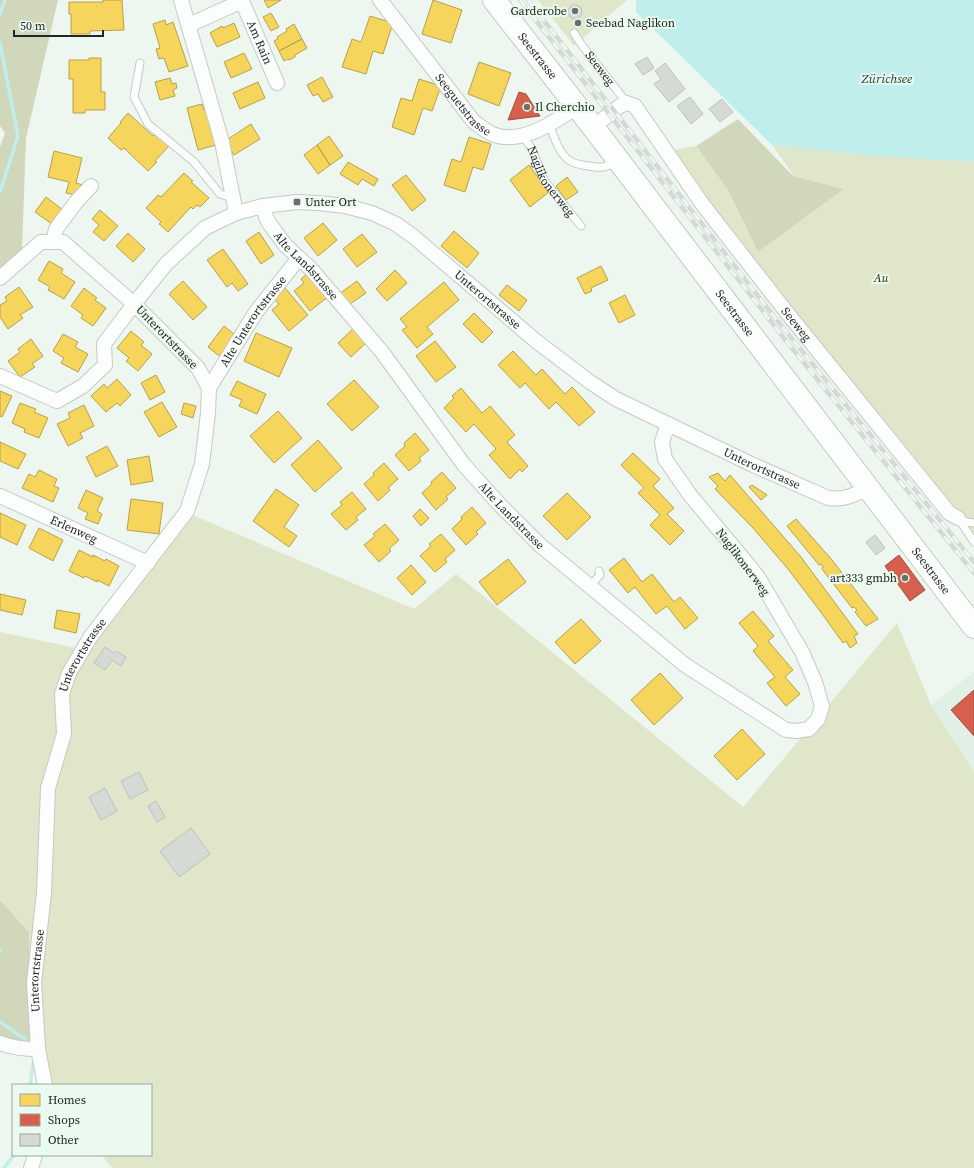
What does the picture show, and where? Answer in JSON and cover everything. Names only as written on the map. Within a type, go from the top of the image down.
[{"type":"main road","name":"Seestrasse","points":[[494,0],[593,127],[974,627]]},
{"type":"street","points":[[181,0],[222,142],[236,213]]},
{"type":"street","name":"Am Rain","points":[[189,25],[242,0],[278,83]]},
{"type":"street","name":"Seeguetstrasse","points":[[380,0],[474,122],[492,134],[507,137],[522,135],[550,125],[577,107]]},
{"type":"street","points":[[593,127],[620,106],[627,103]]},
{"type":"street","name":"Seeweg","points":[[627,103],[632,104],[639,110],[703,205],[788,314],[942,504],[949,512],[958,518]]},
{"type":"street","points":[[53,242],[56,229],[77,201],[91,186]]},
{"type":"street","name":"Unterortstrasse","points":[[44,1084],[38,1049],[34,983],[44,893],[48,788],[64,734],[62,694],[69,673],[91,636],[187,511],[202,464],[208,414],[209,388],[198,368],[134,304],[166,264],[205,228],[236,213],[263,206],[297,202],[345,206],[372,213],[396,224],[435,254],[536,342],[616,398],[751,464],[828,498],[849,498],[867,488]]},
{"type":"street","name":"Alte Landstrasse","points":[[263,206],[266,217],[286,246],[315,274],[382,352],[464,465],[500,505],[540,545],[685,665],[786,730],[796,731],[809,729],[818,719],[822,706]]},
{"type":"street","points":[[0,278],[41,242],[63,242],[134,304],[104,344],[105,365],[83,386],[57,401],[0,376]]},
{"type":"street","name":"Alte Unterortstrasse","points":[[209,388],[256,312],[300,258]]},
{"type":"street","name":"Naglikonerweg","points":[[668,424],[662,442],[665,458],[690,495],[758,578],[802,652],[815,682],[822,706]]},
{"type":"street","name":"Erlenweg","points":[[0,496],[148,563]]},
{"type":"street","points":[[0,1043],[10,1047],[38,1049]]},
{"type":"street","points":[[32,1168],[35,1156]]},
{"type":"lane","name":"Seeweg","points":[[574,33],[627,103]]},
{"type":"lane","points":[[140,63],[134,97],[148,124],[194,162],[220,194],[233,198]]},
{"type":"lane","points":[[550,125],[556,142],[566,157],[572,162],[601,168],[609,166],[618,160]]},
{"type":"lane","name":"Naglikonerweg","points":[[522,135],[532,149],[544,180],[581,226]]},
{"type":"lane","points":[[958,518],[966,522],[974,523]]},
{"type":"lane","name":"Seeweg","points":[[958,518],[974,542]]},
{"type":"lane","points":[[589,587],[600,575],[599,571]]},
{"type":"shaded area","points":[[974,672],[974,772],[931,705]]},
{"type":"green space","points":[[0,0],[58,0],[26,138],[22,249],[0,272],[0,147],[5,133],[0,126]]},
{"type":"green space","name":"Seebad Naglikon","points":[[538,0],[627,0],[574,46]]},
{"type":"green space","name":"Au","points":[[974,114],[974,542],[666,151],[696,146],[728,190],[758,252],[844,189],[794,176],[772,145],[794,147]]},
{"type":"green space","points":[[738,119],[793,176],[844,189],[758,252],[728,190],[696,146]]},
{"type":"green space","points":[[190,514],[414,609],[456,574],[743,807],[897,623],[931,705],[974,772],[974,1168],[112,1168],[103,1156],[152,1156],[152,1084],[50,1084],[29,1043],[29,932],[0,900],[0,632],[86,650]]},
{"type":"green space","points":[[0,900],[29,932],[29,1043],[20,1045],[0,1036]]},
{"type":"water","name":"Zürichsee","points":[[636,0],[974,0],[974,162],[865,155],[772,145],[636,12]]},
{"type":"building: Homes","points":[[103,0],[122,0],[124,30],[90,31],[90,34],[71,34],[71,14],[69,14],[69,2],[103,2]]},
{"type":"building: Homes","points":[[264,0],[281,0],[268,8]]},
{"type":"building: Homes","points":[[433,0],[462,10],[451,43],[422,34]]},
{"type":"building: Homes","points":[[271,13],[279,27],[271,31],[263,17]]},
{"type":"building: Homes","points":[[370,16],[393,23],[383,54],[373,51],[366,74],[342,67],[352,39],[361,42]]},
{"type":"building: Homes","points":[[165,20],[166,25],[173,22],[188,66],[169,72],[164,58],[159,59],[156,49],[160,48],[153,24]]},
{"type":"building: Homes","points":[[234,23],[240,37],[217,47],[210,33],[222,26],[223,28]]},
{"type":"building: Homes","points":[[294,24],[302,39],[279,51],[274,41],[278,39],[277,37],[287,31],[286,29]]},
{"type":"building: Homes","points":[[302,39],[307,48],[295,55],[295,57],[284,61],[279,51]]},
{"type":"building: Homes","points":[[244,53],[252,69],[231,78],[224,62]]},
{"type":"building: Homes","points":[[89,58],[101,58],[101,92],[105,92],[105,110],[85,110],[85,113],[73,113],[73,79],[69,79],[69,60],[89,60]]},
{"type":"building: Homes","points":[[479,62],[511,73],[499,106],[468,94]]},
{"type":"building: Homes","points":[[322,77],[333,97],[323,102],[318,94],[313,96],[307,85]]},
{"type":"building: Homes","points":[[170,78],[172,84],[176,83],[177,88],[173,90],[175,96],[160,100],[155,82]]},
{"type":"building: Homes","points":[[419,79],[441,86],[432,111],[423,108],[414,135],[392,127],[401,98],[412,101]]},
{"type":"building: Homes","points":[[258,82],[265,98],[240,109],[233,93]]},
{"type":"building: Homes","points":[[202,104],[204,110],[207,109],[216,145],[198,150],[187,108]]},
{"type":"building: Homes","points":[[128,113],[153,136],[155,133],[169,146],[148,171],[124,148],[121,150],[108,138]]},
{"type":"building: Homes","points":[[251,124],[260,139],[234,155],[225,141]]},
{"type":"building: Homes","points":[[329,136],[343,156],[330,165],[317,145]]},
{"type":"building: Homes","points":[[469,137],[491,144],[483,170],[473,167],[465,192],[444,185],[452,159],[461,162]]},
{"type":"building: Homes","points":[[317,145],[330,165],[318,174],[304,155]]},
{"type":"building: Homes","points":[[54,151],[82,158],[76,183],[83,185],[80,196],[66,193],[69,182],[48,177]]},
{"type":"building: Homes","points":[[348,162],[378,179],[374,186],[362,179],[358,185],[340,174]]},
{"type":"building: Homes","points":[[529,165],[549,192],[530,207],[510,180]]},
{"type":"building: Homes","points":[[184,173],[193,181],[191,182],[209,198],[200,207],[197,205],[193,209],[191,207],[168,232],[159,224],[161,222],[146,208],[158,195],[161,197]]},
{"type":"building: Homes","points":[[406,175],[426,200],[412,211],[392,185]]},
{"type":"building: Homes","points":[[567,177],[578,192],[566,200],[556,186]]},
{"type":"building: Homes","points":[[46,197],[63,210],[52,224],[35,212]]},
{"type":"building: Homes","points":[[100,210],[118,226],[104,241],[93,232],[99,225],[92,219]]},
{"type":"building: Homes","points":[[323,223],[337,240],[318,256],[304,238]]},
{"type":"building: Homes","points":[[454,231],[479,253],[467,268],[441,246]]},
{"type":"building: Homes","points":[[259,232],[274,255],[261,264],[246,241]]},
{"type":"building: Homes","points":[[128,233],[145,249],[133,262],[116,246]]},
{"type":"building: Homes","points":[[362,234],[377,252],[357,267],[343,249]]},
{"type":"building: Homes","points":[[223,249],[248,284],[238,291],[232,283],[227,287],[207,260]]},
{"type":"building: Homes","points":[[49,261],[63,269],[61,273],[75,282],[64,299],[48,290],[50,287],[38,280]]},
{"type":"building: Homes","points":[[601,266],[608,280],[591,288],[592,291],[585,294],[577,278]]},
{"type":"building: Homes","points":[[395,270],[407,283],[387,301],[376,289]]},
{"type":"building: Homes","points":[[309,272],[329,296],[310,311],[294,291],[304,283],[301,279]]},
{"type":"building: Homes","points":[[183,281],[207,307],[193,320],[169,294]]},
{"type":"building: Homes","points":[[357,281],[366,293],[347,306],[339,294]]},
{"type":"building: Homes","points":[[444,282],[459,300],[427,327],[433,334],[417,348],[402,330],[407,327],[400,319]]},
{"type":"building: Homes","points":[[507,285],[527,300],[519,311],[499,295]]},
{"type":"building: Homes","points":[[19,287],[33,307],[20,315],[23,318],[8,329],[0,317],[0,305],[7,301],[5,297]]},
{"type":"building: Homes","points":[[84,288],[97,298],[95,300],[106,308],[93,326],[81,318],[83,315],[71,306]]},
{"type":"building: Homes","points":[[285,288],[308,315],[289,331],[272,310],[279,304],[273,298]]},
{"type":"building: Homes","points":[[625,295],[635,315],[619,323],[609,303]]},
{"type":"building: Homes","points":[[474,313],[493,332],[482,343],[463,324]]},
{"type":"building: Homes","points":[[224,326],[239,338],[223,359],[208,347]]},
{"type":"building: Homes","points":[[355,327],[368,341],[351,357],[338,343]]},
{"type":"building: Homes","points":[[131,331],[144,342],[141,345],[152,354],[138,371],[126,361],[129,358],[117,348]]},
{"type":"building: Homes","points":[[256,333],[292,348],[279,377],[244,361]]},
{"type":"building: Homes","points":[[63,334],[78,342],[75,347],[88,354],[78,372],[61,363],[64,358],[53,351]]},
{"type":"building: Homes","points":[[31,339],[43,356],[32,364],[35,367],[20,377],[8,361],[20,352],[18,349]]},
{"type":"building: Homes","points":[[435,341],[456,367],[436,382],[416,356]]},
{"type":"building: Homes","points":[[513,351],[536,375],[542,369],[565,394],[572,387],[595,412],[579,426],[556,402],[549,409],[525,383],[520,388],[498,365]]},
{"type":"building: Homes","points":[[156,375],[165,392],[150,400],[141,383]]},
{"type":"building: Homes","points":[[117,379],[131,395],[120,406],[117,403],[106,412],[91,396],[104,384],[107,388]]},
{"type":"building: Homes","points":[[354,380],[379,407],[352,431],[327,404]]},
{"type":"building: Homes","points":[[237,381],[266,394],[257,414],[239,406],[242,400],[230,395]]},
{"type":"building: Homes","points":[[461,388],[482,413],[490,406],[515,435],[507,442],[528,466],[522,472],[520,469],[510,479],[489,455],[496,449],[474,424],[466,432],[444,408],[454,398],[452,396]]},
{"type":"building: Homes","points":[[0,391],[12,396],[2,417],[0,416]]},
{"type":"building: Homes","points":[[162,402],[177,427],[159,437],[144,412]]},
{"type":"building: Homes","points":[[20,403],[36,409],[34,412],[48,418],[39,438],[24,432],[25,429],[12,423]]},
{"type":"building: Homes","points":[[184,403],[196,406],[193,418],[181,414]]},
{"type":"building: Homes","points":[[84,405],[94,426],[80,433],[83,438],[68,446],[57,424],[70,418],[68,413]]},
{"type":"building: Homes","points":[[278,411],[302,438],[274,463],[250,436]]},
{"type":"building: Homes","points":[[415,433],[429,450],[419,458],[421,461],[409,471],[395,455],[405,446],[404,443]]},
{"type":"building: Homes","points":[[318,440],[342,468],[315,492],[291,465]]},
{"type":"building: Homes","points":[[0,442],[26,454],[18,469],[0,461]]},
{"type":"building: Homes","points":[[107,446],[118,466],[96,477],[86,457]]},
{"type":"building: Homes","points":[[633,453],[660,479],[653,486],[674,508],[667,514],[684,531],[670,545],[650,525],[660,515],[638,493],[644,488],[621,465]]},
{"type":"building: Homes","points":[[149,456],[153,481],[131,485],[127,460]]},
{"type":"building: Homes","points":[[384,463],[398,479],[388,488],[390,490],[378,501],[364,484]]},
{"type":"building: Homes","points":[[39,470],[57,479],[54,486],[59,488],[53,502],[22,488],[29,474],[35,477]]},
{"type":"building: Homes","points":[[442,472],[456,488],[446,497],[448,499],[436,510],[422,493]]},
{"type":"building: Homes","points":[[718,473],[725,481],[730,475],[801,557],[858,634],[854,636],[857,643],[850,648],[846,641],[843,643],[788,569],[753,528],[715,489],[718,486],[709,477]]},
{"type":"building: Homes","points":[[752,485],[767,495],[761,500],[749,487]]},
{"type":"building: Homes","points":[[276,489],[299,505],[284,527],[297,536],[289,547],[253,521]]},
{"type":"building: Homes","points":[[86,490],[103,498],[97,511],[102,514],[98,524],[85,519],[88,513],[78,508]]},
{"type":"building: Homes","points":[[352,492],[366,509],[356,517],[358,520],[346,530],[331,514],[342,505],[340,502]]},
{"type":"building: Homes","points":[[567,493],[591,517],[567,540],[543,516]]},
{"type":"building: Homes","points":[[131,499],[163,503],[159,534],[127,530]]},
{"type":"building: Homes","points":[[472,507],[486,523],[476,532],[478,534],[466,545],[452,529],[462,519],[461,517]]},
{"type":"building: Homes","points":[[420,509],[429,518],[421,526],[413,516]]},
{"type":"building: Homes","points":[[0,513],[26,525],[17,545],[0,537]]},
{"type":"building: Homes","points":[[796,519],[832,560],[878,619],[866,626],[855,612],[857,610],[854,607],[852,608],[822,569],[823,567],[821,564],[819,565],[787,526]]},
{"type":"building: Homes","points":[[385,524],[399,540],[389,549],[391,551],[379,562],[364,545],[375,536],[373,534]]},
{"type":"building: Homes","points":[[39,528],[63,540],[53,561],[29,548]]},
{"type":"building: Homes","points":[[441,534],[455,550],[445,559],[447,562],[435,572],[420,556],[431,546],[429,544]]},
{"type":"building: Homes","points":[[79,550],[105,561],[106,559],[119,566],[109,586],[97,580],[97,582],[85,576],[84,578],[69,571]]},
{"type":"building: Homes","points":[[624,558],[642,582],[652,574],[674,602],[680,597],[698,618],[685,629],[667,606],[656,614],[635,587],[628,593],[609,570]]},
{"type":"building: Homes","points":[[508,559],[526,582],[497,605],[479,582]]},
{"type":"building: Homes","points":[[411,565],[426,582],[412,595],[397,578]]},
{"type":"building: Homes","points":[[0,594],[26,600],[22,615],[0,610]]},
{"type":"building: Homes","points":[[57,610],[80,614],[76,633],[54,628]]},
{"type":"building: Homes","points":[[753,611],[774,636],[768,641],[793,670],[785,677],[800,694],[786,706],[767,683],[775,677],[753,651],[758,646],[739,623]]},
{"type":"building: Homes","points":[[581,619],[601,641],[575,664],[555,642]]},
{"type":"building: Homes","points":[[660,673],[683,698],[654,725],[631,700]]},
{"type":"building: Homes","points":[[742,729],[765,754],[737,780],[714,756]]},
{"type":"building: Shops","points":[[519,92],[526,94],[540,116],[508,120]]},
{"type":"building: Shops","name":"art333 gmbh","points":[[899,555],[925,590],[910,601],[885,566]]},
{"type":"building: Shops","points":[[974,690],[974,736],[951,710]]},
{"type":"building: Other","name":"Garderobe","points":[[575,5],[580,7],[582,12],[580,17],[575,19],[570,17],[568,12],[570,7]]},
{"type":"building: Other","points":[[647,57],[654,68],[643,75],[635,64]]},
{"type":"building: Other","points":[[665,63],[685,89],[669,102],[654,84],[661,79],[655,71]]},
{"type":"building: Other","points":[[690,97],[703,114],[691,124],[677,106]]},
{"type":"building: Other","points":[[722,99],[733,112],[720,122],[709,109]]},
{"type":"building: Other","points":[[875,535],[885,548],[876,555],[866,542]]},
{"type":"building: Other","points":[[105,647],[114,653],[116,651],[126,657],[121,666],[112,660],[105,670],[94,663]]},
{"type":"building: Other","points":[[139,772],[148,790],[130,799],[121,781]]},
{"type":"building: Other","points":[[105,788],[117,811],[101,820],[89,797]]},
{"type":"building: Other","points":[[156,801],[165,817],[157,822],[148,806]]},
{"type":"building: Other","points":[[191,828],[210,854],[179,877],[160,851]]},
{"type":"waterway","points":[[0,14],[5,0]]},
{"type":"waterway","points":[[0,43],[18,136],[0,192]]},
{"type":"waterway","points":[[0,1022],[25,1039]]},
{"type":"waterway","points":[[30,1084],[34,1059]]},
{"type":"waterway","points":[[4,1168],[13,1156]]},
{"type":"railway","points":[[520,0],[787,342],[974,573]]},
{"type":"railway","points":[[528,0],[776,319],[974,562]]},
{"type":"place","name":"Garderobe","points":[[575,11]]},
{"type":"place","name":"Seebad Naglikon","points":[[578,23]]},
{"type":"place","name":"Il Cherchio","points":[[527,107]]},
{"type":"place","name":"Unter Ort","points":[[297,202]]},
{"type":"place","name":"art333 gmbh","points":[[905,578]]}]
